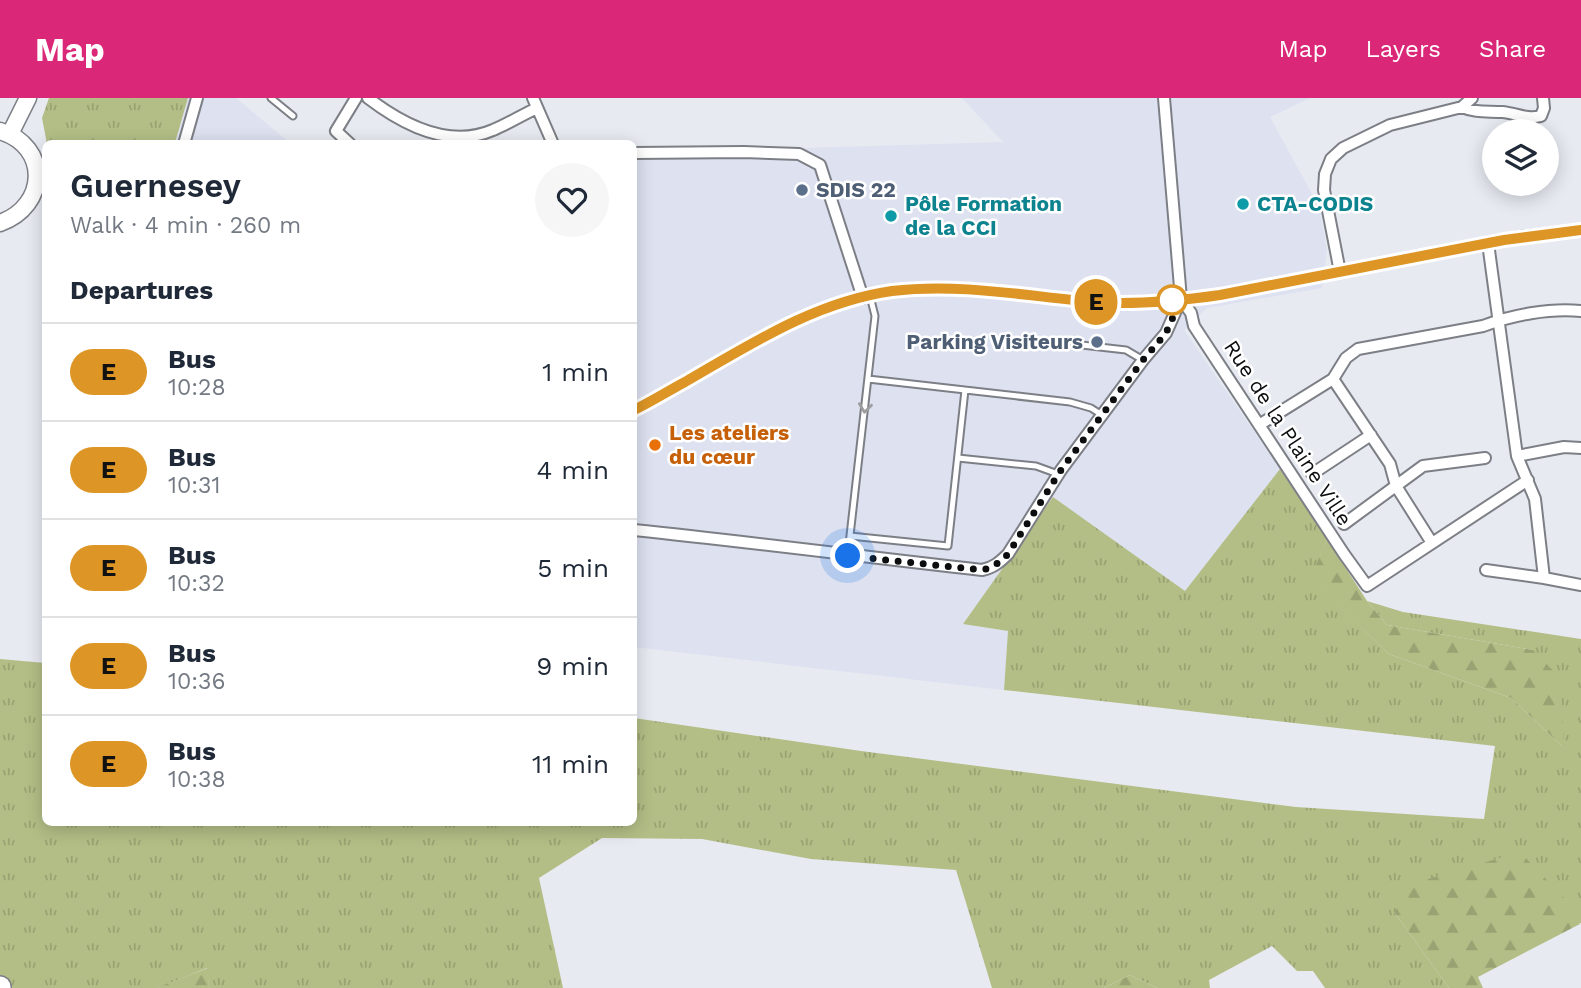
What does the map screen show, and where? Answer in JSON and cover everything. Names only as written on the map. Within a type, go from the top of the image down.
[{"type":"main road","points":[[0,223],[23,211],[41,188],[35,162],[20,141],[5,132],[28,98]]},
{"type":"street","points":[[185,140],[197,98]]},
{"type":"street","points":[[346,140],[335,131],[356,98]]},
{"type":"street","points":[[368,98],[404,122],[449,140],[491,131],[535,103],[551,140]]},
{"type":"street","points":[[637,530],[792,547],[848,556],[990,569],[1008,554],[1058,474],[1166,333],[1181,299],[1164,98]]},
{"type":"street","points":[[1340,272],[1324,190],[1325,174],[1331,159],[1343,148],[1390,125],[1462,107],[1472,98]]},
{"type":"street","points":[[1462,107],[1475,112],[1504,112],[1531,119],[1541,116],[1543,98]]},
{"type":"street","points":[[637,153],[799,154],[820,165],[867,297]]},
{"type":"street","points":[[637,408],[815,311],[891,292],[947,288],[1094,302],[1181,299],[1220,295],[1488,243],[1581,230]]},
{"type":"street","points":[[1488,243],[1517,456],[1535,499],[1544,578]]},
{"type":"street","name":"Rue de la Plaine Ville","points":[[1181,299],[1191,313],[1194,326],[1367,586],[1432,543]]},
{"type":"street","points":[[1259,425],[1333,379],[1346,358],[1358,349],[1483,326],[1500,319],[1564,309],[1581,311]]},
{"type":"street","points":[[1333,379],[1390,464],[1396,486],[1432,543],[1528,480]]},
{"type":"street","points":[[1312,474],[1371,435]]},
{"type":"street","points":[[1517,456],[1564,447],[1581,448]]},
{"type":"street","points":[[1344,524],[1423,466],[1485,458]]},
{"type":"street","points":[[1486,570],[1581,584]]},
{"type":"lane","points":[[271,98],[293,116]]},
{"type":"lane","points":[[848,556],[875,316],[867,297]]},
{"type":"lane","points":[[1073,344],[1126,350],[1143,360]]},
{"type":"lane","points":[[868,379],[1070,402],[1091,408],[1102,415]]},
{"type":"lane","points":[[850,536],[948,546],[965,390]]},
{"type":"lane","points":[[958,458],[1036,466],[1051,469],[1058,474]]},
{"type":"shaded area","points":[[188,98],[236,98],[286,140],[176,140]]},
{"type":"shaded area","points":[[962,98],[1310,98],[1270,117],[1319,207],[1327,249],[1322,288],[1207,308],[1184,330],[1280,469],[1185,591],[1053,497],[963,624],[1008,631],[1004,690],[637,647],[637,147],[806,148],[1003,142]]},
{"type":"green space","points":[[49,98],[188,98],[176,140],[46,140],[42,118]]},
{"type":"green space","points":[[1280,469],[1327,539],[1311,579],[1389,654],[1511,698],[1563,747],[1533,650],[1387,625],[1367,601],[1403,612],[1581,639],[1581,923],[1394,912],[1449,988],[1325,988],[1313,971],[1297,971],[1272,946],[1209,980],[1210,988],[1157,988],[1130,975],[1104,988],[992,988],[956,870],[811,859],[702,839],[602,838],[539,878],[563,988],[209,988],[207,968],[158,988],[0,988],[0,659],[42,663],[42,826],[637,826],[637,718],[861,751],[1296,807],[1484,819],[1495,746],[1004,690],[1008,631],[963,624],[1053,497],[1185,591]]},
{"type":"green space","points":[[1327,539],[1367,601],[1387,625],[1533,650],[1561,679],[1564,748],[1511,698],[1389,654],[1310,579]]},
{"type":"green space","points":[[1520,852],[1570,904],[1580,924],[1478,977],[1483,988],[1449,988],[1394,912],[1418,882]]},
{"type":"green space","points":[[208,968],[209,988],[158,988],[161,986]]},
{"type":"green space","points":[[1130,975],[1157,988],[1104,988]]},
{"type":"bus line","name":"E","points":[[637,408],[777,328],[815,311],[891,292],[947,288],[1094,302],[1202,298],[1520,237],[1581,230]]},
{"type":"place","name":"SDIS 22","points":[[802,190]]},
{"type":"place","name":"CTA-CODIS","points":[[1243,204]]},
{"type":"place","name":"Pôle Formation de la CCI","points":[[891,216]]},
{"type":"place","name":"Parking Visiteurs","points":[[1097,342]]},
{"type":"place","name":"Les ateliers du cœur","points":[[655,445]]},
{"type":"route","points":[[848,556],[982,570],[990,569],[1001,562],[1061,470],[1166,333],[1181,299],[1172,300]]}]
